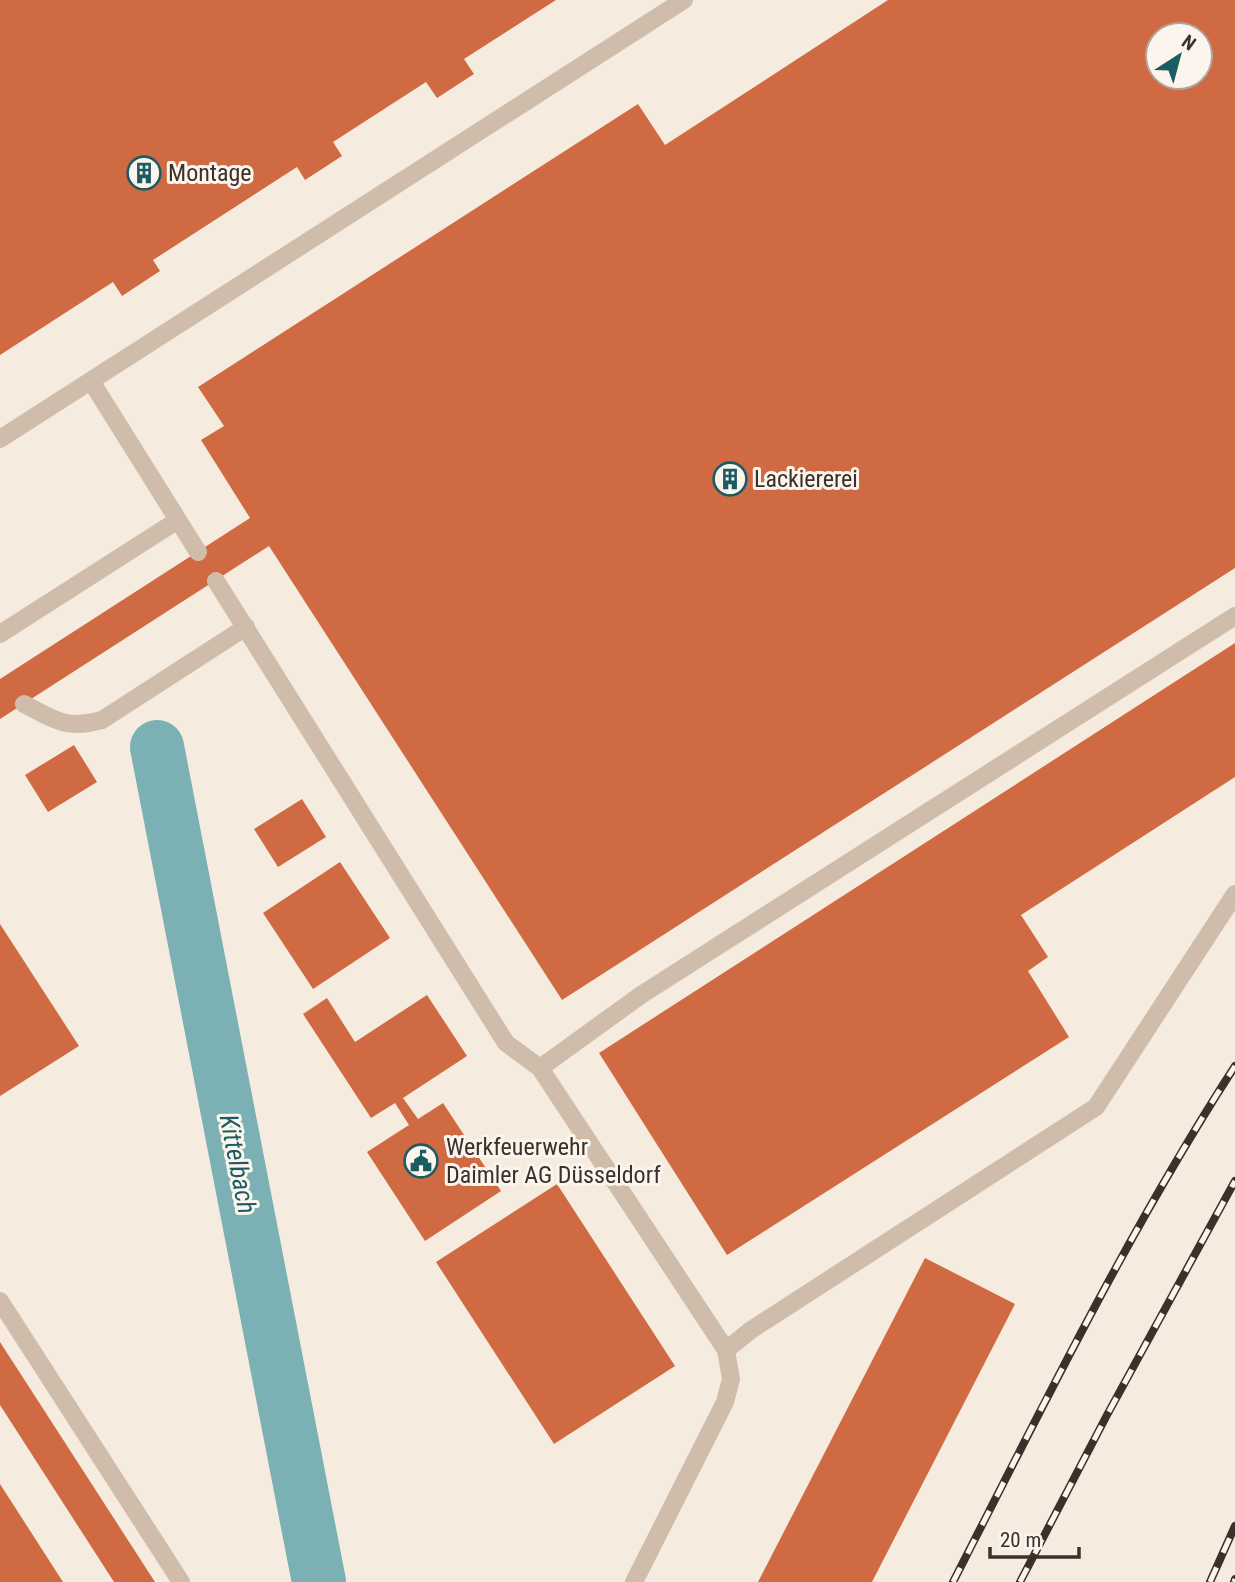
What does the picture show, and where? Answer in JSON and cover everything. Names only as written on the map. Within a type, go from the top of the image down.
[{"type":"lane","points":[[0,439],[684,0]]},
{"type":"lane","points":[[91,381],[198,552]]},
{"type":"lane","points":[[0,634],[178,520]]},
{"type":"lane","points":[[216,580],[506,1043],[540,1068],[726,1350],[731,1379],[726,1402],[634,1582]]},
{"type":"lane","points":[[540,1068],[641,996],[1235,616]]},
{"type":"lane","points":[[24,704],[60,723],[78,727],[102,720],[246,628]]},
{"type":"lane","points":[[726,1350],[751,1330],[1096,1107],[1235,894]]},
{"type":"lane","points":[[0,1301],[181,1582]]},
{"type":"building","name":"Montage","points":[[0,0],[556,0],[464,59],[474,74],[437,98],[426,82],[333,142],[342,156],[305,180],[297,167],[153,260],[160,271],[122,296],[113,282],[0,355]]},
{"type":"building","name":"Lackiererei","points":[[888,0],[1235,0],[1235,568],[562,1000],[269,546],[0,719],[0,679],[250,518],[201,440],[224,426],[198,387],[638,104],[665,145]]},
{"type":"building","points":[[1235,643],[1235,777],[1021,915],[1048,957],[1028,971],[1069,1037],[727,1255],[599,1053]]},
{"type":"building","points":[[74,745],[97,782],[48,812],[25,775]]},
{"type":"building","points":[[302,799],[326,837],[278,867],[254,829]]},
{"type":"building","points":[[340,862],[390,938],[313,989],[263,913]]},
{"type":"building","points":[[0,924],[79,1046],[0,1096]]},
{"type":"building","points":[[427,995],[467,1056],[403,1098],[418,1119],[443,1103],[501,1191],[425,1241],[367,1152],[409,1125],[395,1103],[371,1118],[303,1014],[327,998],[355,1042]]},
{"type":"building","points":[[557,1184],[675,1366],[554,1444],[436,1262]]},
{"type":"building","points":[[925,1258],[1015,1304],[872,1582],[758,1582]]},
{"type":"building","points":[[0,1342],[155,1582],[114,1582],[0,1405]]},
{"type":"building","points":[[0,1484],[63,1582],[0,1582]]},
{"type":"waterway","name":"Kittelbach","points":[[157,747],[319,1582]]},
{"type":"railway","points":[[953,1582],[1123,1255],[1235,1066]]},
{"type":"railway","points":[[1020,1582],[1107,1415],[1235,1181]]},
{"type":"railway","points":[[1210,1582],[1235,1526]]},
{"type":"place","name":"Montage","points":[[144,173]]},
{"type":"place","name":"Lackiererei","points":[[730,479]]},
{"type":"place","name":"Werkfeuerwehr Daimler AG Düsseldorf","points":[[421,1161]]}]
